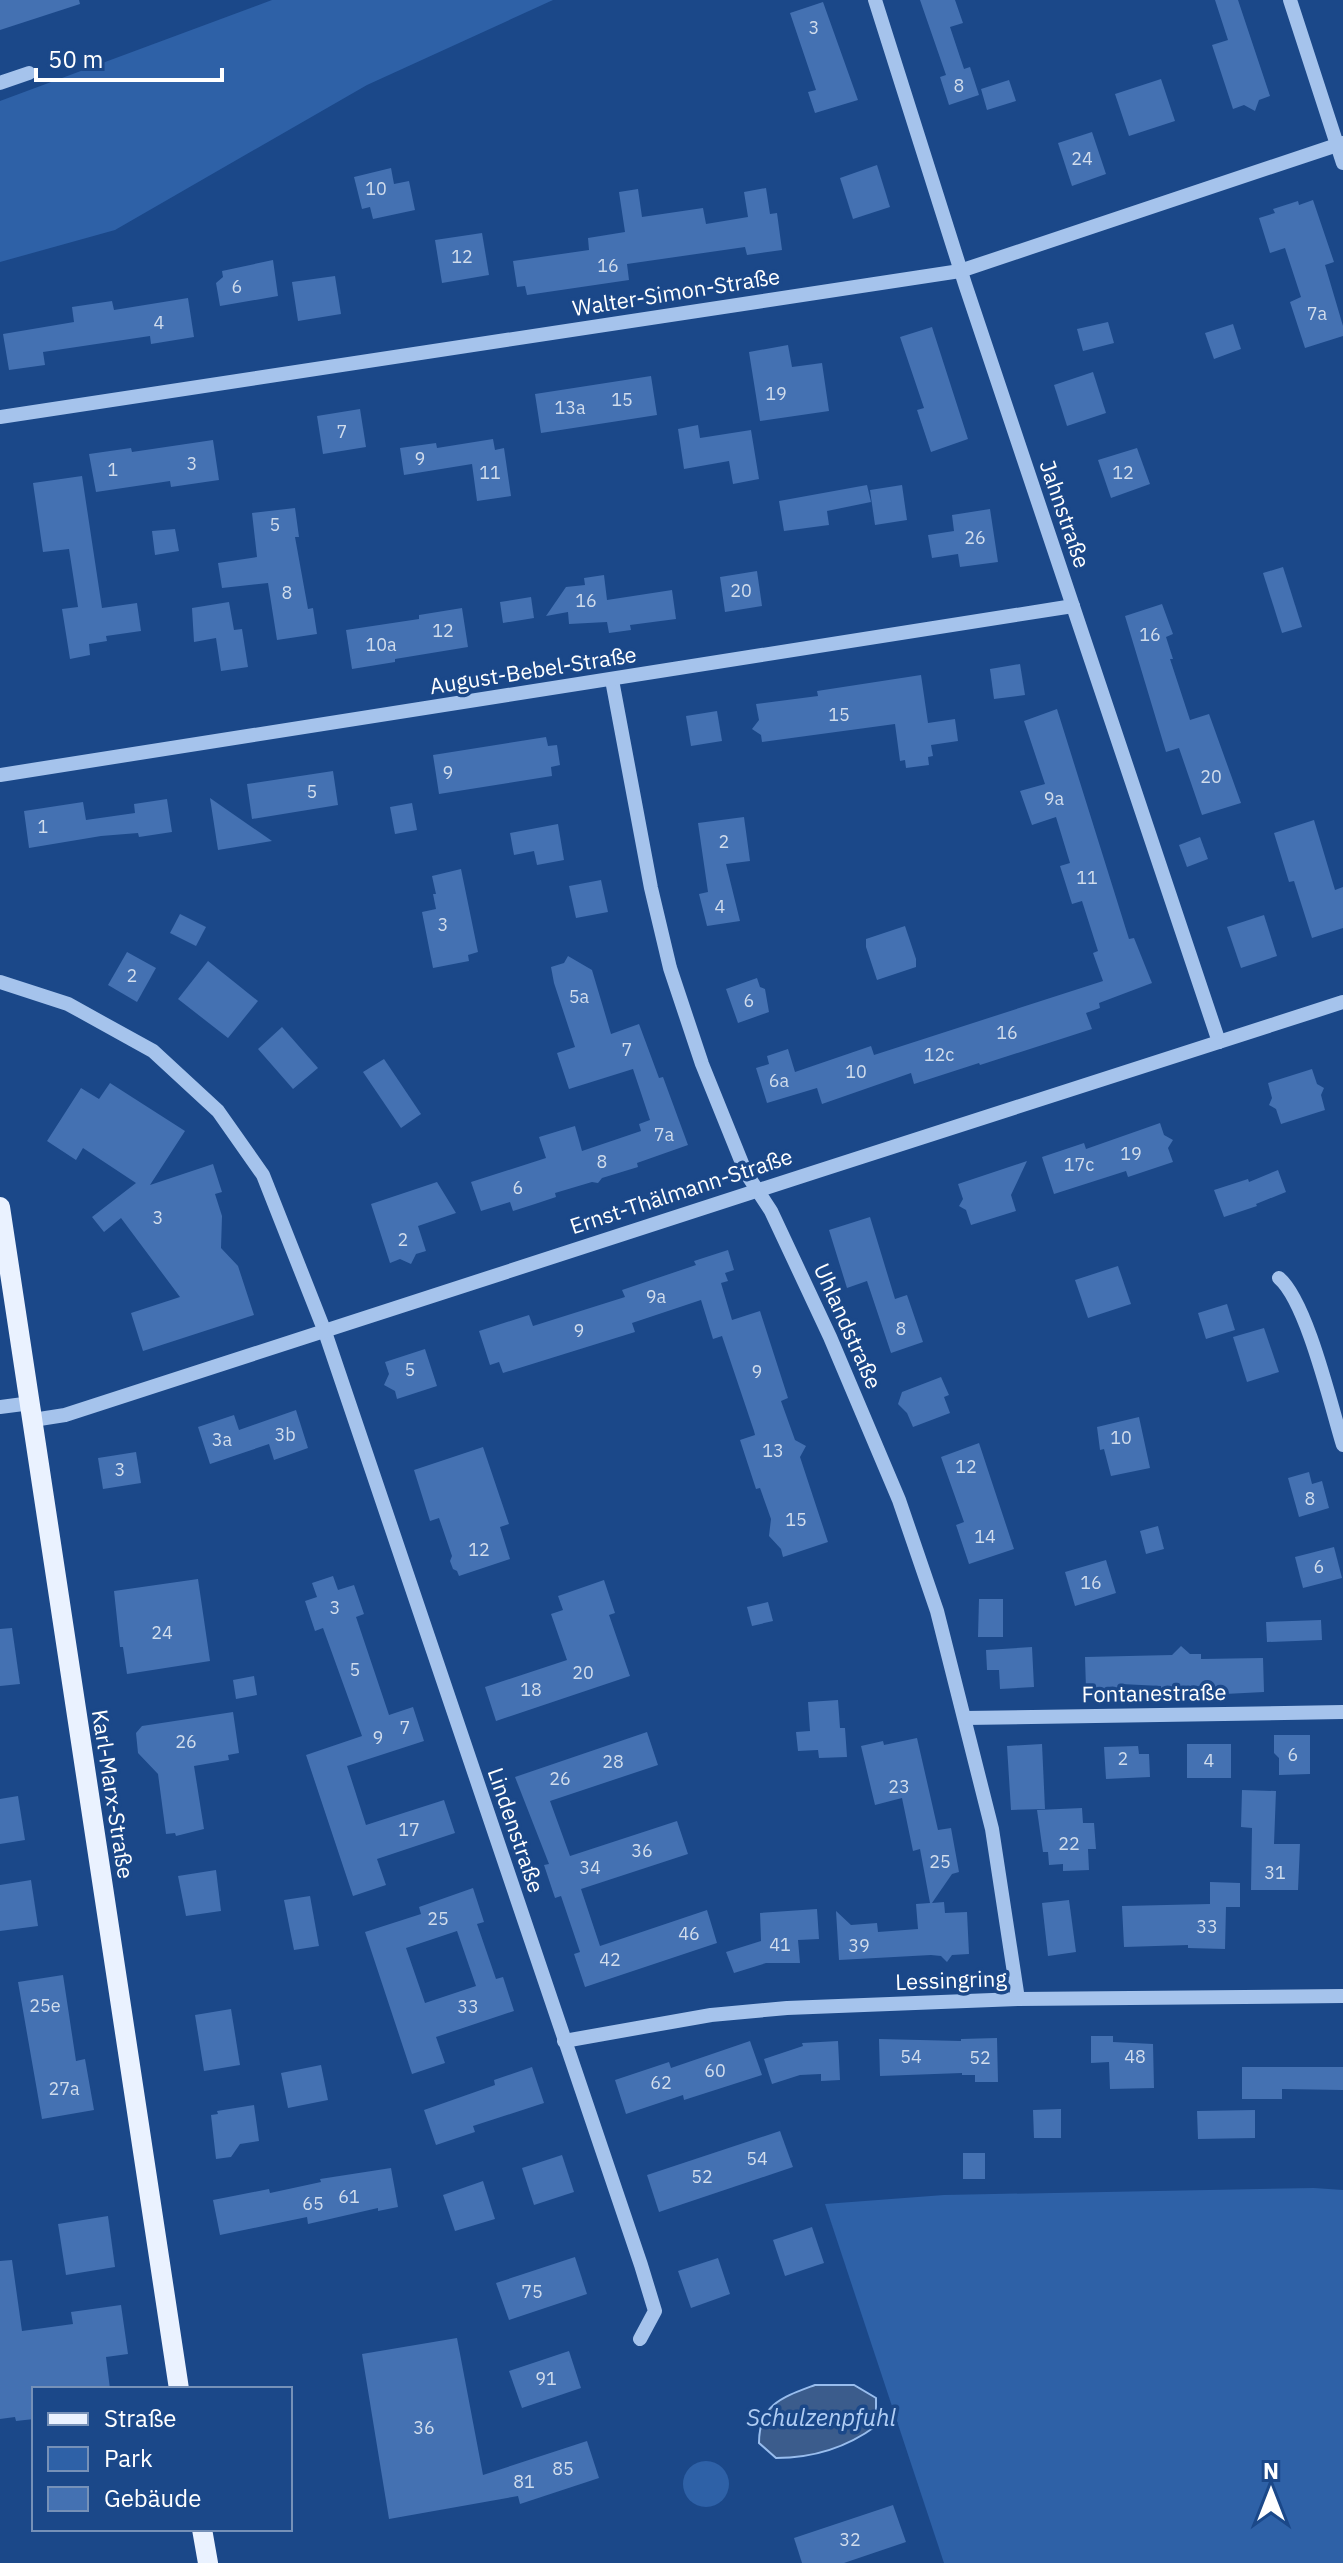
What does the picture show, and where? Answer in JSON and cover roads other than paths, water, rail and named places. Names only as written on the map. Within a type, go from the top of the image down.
[{"type":"main road","name":"Karl-Marx-Straße","points":[[0,1207],[179,2387]]},
{"type":"main road","points":[[202,2531],[208,2563]]},
{"type":"street","name":"Jahnstraße","points":[[875,0],[960,271],[1219,1042]]},
{"type":"street","points":[[1290,0],[1340,144],[1343,163]]},
{"type":"street","points":[[0,83],[29,73]]},
{"type":"street","name":"Walter-Simon-Straße","points":[[0,417],[960,271],[1340,144]]},
{"type":"street","name":"August-Bebel-Straße","points":[[0,775],[1073,606]]},
{"type":"street","name":"Uhlandstraße","points":[[612,680],[651,888],[670,968],[706,1074],[746,1173],[771,1211],[830,1337],[899,1500],[937,1611],[992,1829],[1018,1999]]},
{"type":"street","name":"Lindenstraße","points":[[0,982],[68,1004],[153,1051],[218,1111],[263,1175],[325,1332],[655,2311],[640,2339]]},
{"type":"street","name":"Ernst-Thälmann-Straße","points":[[3,1407],[65,1415],[1343,1002]]},
{"type":"street","points":[[1279,1278],[1289,1287],[1313,1344],[1343,1445]]},
{"type":"street","name":"Fontanestraße","points":[[965,1718],[1343,1712]]},
{"type":"street","name":"Lessingring","points":[[564,2041],[711,2015],[787,2008],[1018,1999],[1343,1996]]},
{"type":"water","name":"Schulzenpfuhl","points":[[815,2385],[854,2385],[876,2398],[876,2426],[829,2450],[776,2458],[759,2443],[763,2419],[783,2398]]}]
